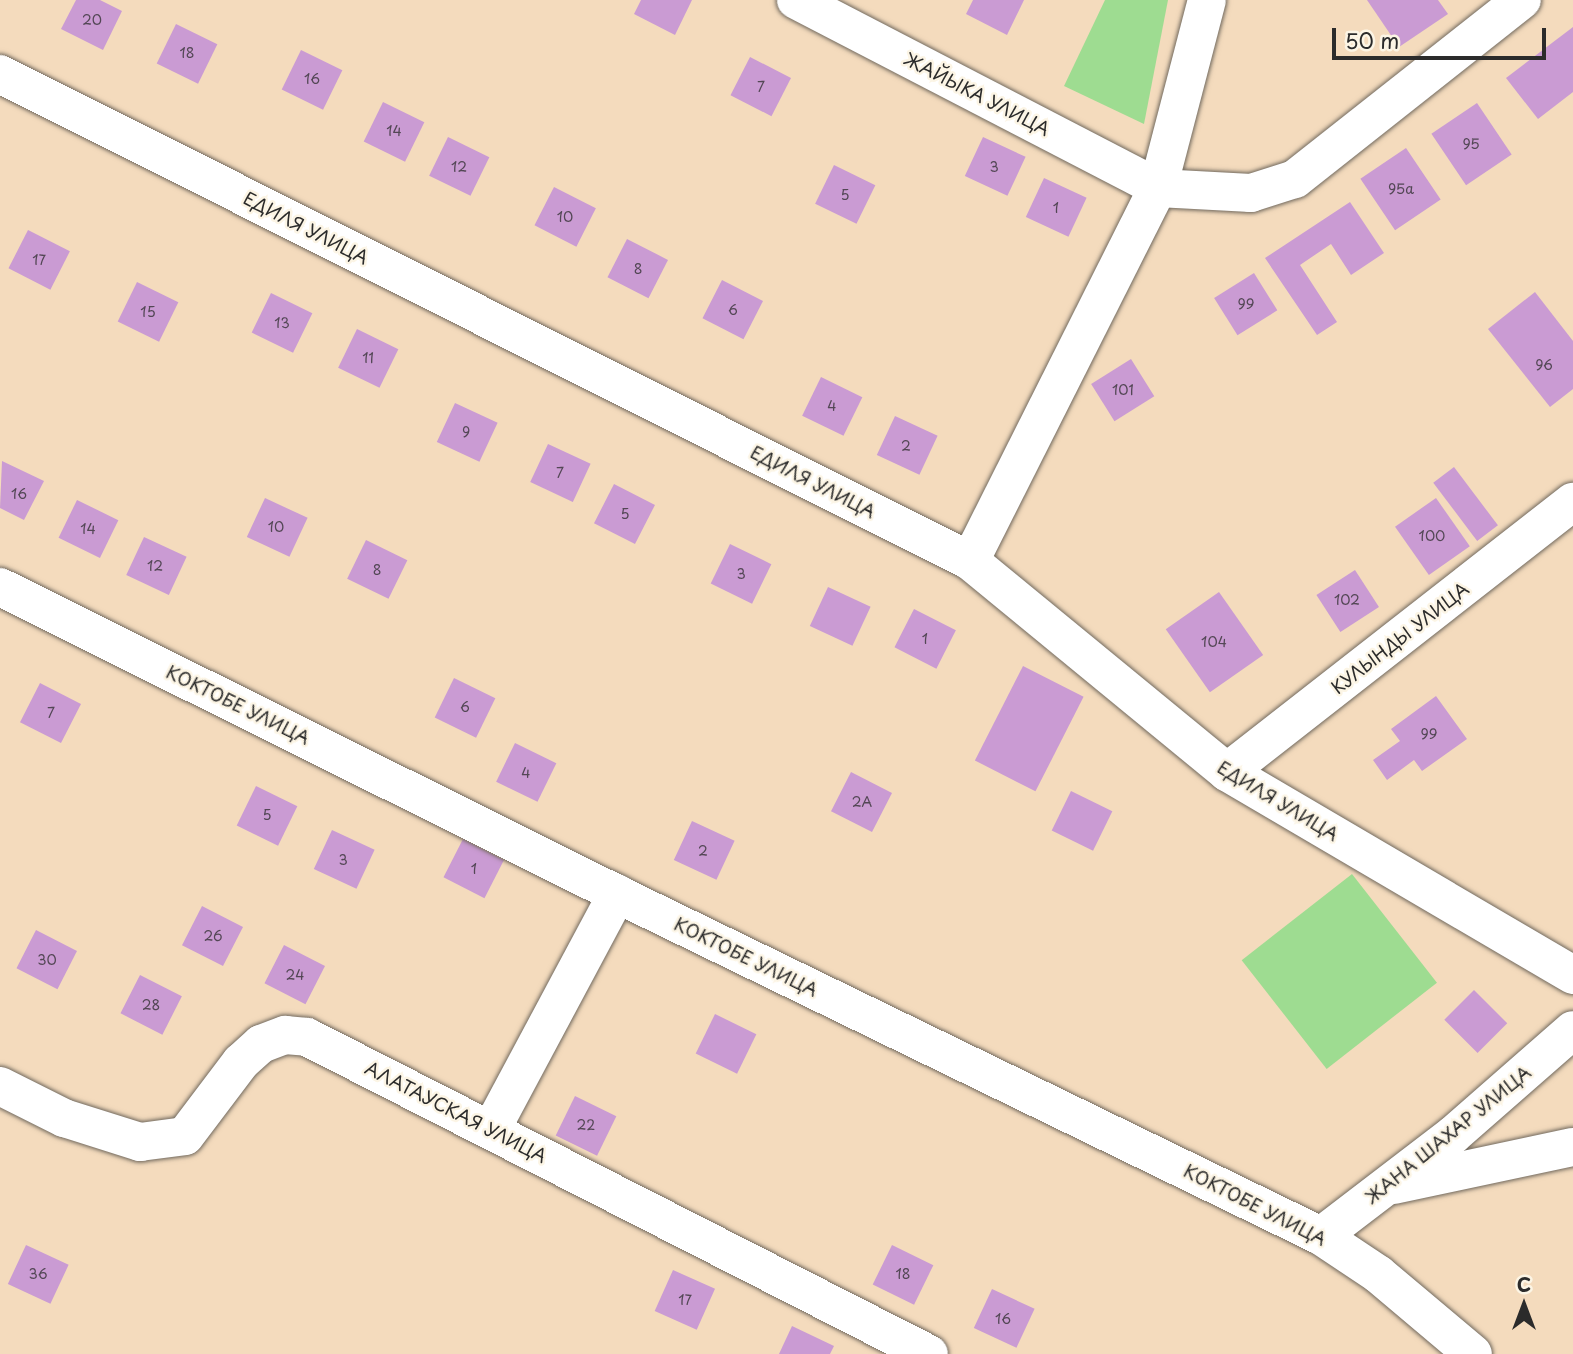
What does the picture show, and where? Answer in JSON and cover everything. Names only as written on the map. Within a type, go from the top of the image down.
[{"type":"street","name":"ЖАЙЫКА УЛИЦА","points":[[796,0],[1158,188]]},
{"type":"street","points":[[970,561],[1158,188],[1207,0]]},
{"type":"street","points":[[1158,188],[1251,192],[1295,179],[1522,0]]},
{"type":"street","name":"ЕДИЛЯ УЛИЦА","points":[[0,74],[970,561],[1227,772],[1573,975]]},
{"type":"street","name":"КУЛЫНДЫ УЛИЦА","points":[[1227,772],[1573,502]]},
{"type":"street","name":"КОКТОБЕ УЛИЦА","points":[[0,587],[617,894],[1321,1236],[1378,1274],[1473,1354]]},
{"type":"street","points":[[491,1130],[617,894]]},
{"type":"street","name":"ЖАНА ШАХАР УЛИЦА","points":[[1321,1236],[1388,1186],[1573,1030]]},
{"type":"street","name":"АЛАТАУСКАЯ УЛИЦА","points":[[0,1086],[64,1118],[140,1142],[185,1136],[240,1062],[261,1044],[285,1035],[307,1037],[929,1354]]},
{"type":"street","points":[[1388,1186],[1573,1147]]},
{"type":"green space","points":[[1105,0],[1168,0],[1144,124],[1064,86]]},
{"type":"green space","points":[[1352,874],[1437,983],[1327,1069],[1242,960]]},
{"type":"building","points":[[76,0],[100,0],[122,11],[103,50],[61,29]]},
{"type":"building","points":[[641,0],[692,0],[675,35],[634,14]]},
{"type":"building","points":[[973,0],[1024,0],[1007,35],[966,14]]},
{"type":"building","points":[[1367,0],[1438,0],[1448,14],[1399,47]]},
{"type":"building","points":[[176,24],[217,44],[198,84],[157,64]]},
{"type":"building","points":[[1573,27],[1573,92],[1538,119],[1506,78]]},
{"type":"building","points":[[301,50],[342,70],[323,110],[282,90]]},
{"type":"building","points":[[750,57],[791,78],[771,116],[730,95]]},
{"type":"building","points":[[383,102],[424,122],[405,162],[364,142]]},
{"type":"building","points":[[1477,103],[1512,154],[1466,185],[1431,134]]},
{"type":"building","points":[[448,137],[489,157],[470,196],[429,176]]},
{"type":"building","points":[[983,137],[1026,157],[1007,196],[965,176]]},
{"type":"building","points":[[1406,148],[1441,199],[1395,230],[1360,179]]},
{"type":"building","points":[[834,165],[875,185],[856,224],[815,204]]},
{"type":"building","points":[[1044,178],[1087,198],[1068,237],[1026,217]]},
{"type":"building","points":[[554,187],[596,208],[576,247],[534,225]]},
{"type":"building","points":[[1350,202],[1384,253],[1351,275],[1331,244],[1300,265],[1337,322],[1317,335],[1265,258]]},
{"type":"building","points":[[28,230],[70,251],[50,290],[8,268]]},
{"type":"building","points":[[627,239],[668,260],[648,298],[607,277]]},
{"type":"building","points":[[1254,273],[1277,310],[1237,335],[1214,298]]},
{"type":"building","points":[[722,280],[763,301],[743,339],[702,318]]},
{"type":"building","points":[[137,282],[178,302],[159,342],[118,322]]},
{"type":"building","points":[[1535,292],[1573,341],[1573,389],[1550,407],[1488,329]]},
{"type":"building","points":[[271,293],[312,313],[293,353],[252,333]]},
{"type":"building","points":[[357,329],[398,349],[379,388],[338,368]]},
{"type":"building","points":[[1131,359],[1154,396],[1114,421],[1091,384]]},
{"type":"building","points":[[821,377],[862,397],[843,436],[802,416]]},
{"type":"building","points":[[455,403],[498,423],[479,462],[437,442]]},
{"type":"building","points":[[895,416],[938,436],[919,475],[877,455]]},
{"type":"building","points":[[548,444],[591,464],[573,502],[530,482]]},
{"type":"building","points":[[2,461],[44,481],[24,520],[0,508]]},
{"type":"building","points":[[1454,467],[1498,525],[1477,541],[1433,483]]},
{"type":"building","points":[[614,484],[655,505],[635,544],[594,523]]},
{"type":"building","points":[[265,498],[308,518],[289,557],[247,537]]},
{"type":"building","points":[[1436,498],[1470,546],[1429,575],[1395,527]]},
{"type":"building","points":[[77,500],[118,520],[100,558],[59,538]]},
{"type":"building","points":[[144,537],[187,557],[169,595],[126,575]]},
{"type":"building","points":[[366,540],[407,560],[388,599],[347,579]]},
{"type":"building","points":[[730,544],[771,564],[752,604],[711,584]]},
{"type":"building","points":[[1355,570],[1379,607],[1340,632],[1316,595]]},
{"type":"building","points":[[828,587],[871,607],[852,646],[810,626]]},
{"type":"building","points":[[1219,592],[1263,655],[1210,692],[1166,629]]},
{"type":"building","points":[[914,609],[956,630],[936,669],[894,647]]},
{"type":"building","points":[[1023,666],[1084,697],[1035,791],[975,760]]},
{"type":"building","points":[[454,678],[495,698],[476,738],[435,718]]},
{"type":"building","points":[[40,683],[81,704],[61,743],[20,722]]},
{"type":"building","points":[[1436,696],[1467,739],[1422,771],[1414,760],[1387,780],[1373,760],[1400,741],[1391,729]]},
{"type":"building","points":[[515,743],[556,763],[537,802],[496,782]]},
{"type":"building","points":[[851,772],[892,793],[872,832],[831,811]]},
{"type":"building","points":[[256,786],[297,806],[278,846],[237,826]]},
{"type":"building","points":[[1071,791],[1112,811],[1093,851],[1052,831]]},
{"type":"building","points":[[692,821],[735,841],[716,880],[674,860]]},
{"type":"building","points":[[332,830],[375,850],[356,889],[314,869]]},
{"type":"building","points":[[463,839],[504,860],[484,898],[443,877]]},
{"type":"building","points":[[202,906],[243,927],[223,966],[182,945]]},
{"type":"building","points":[[36,930],[77,951],[57,989],[16,968]]},
{"type":"building","points":[[284,945],[325,966],[305,1004],[264,983]]},
{"type":"building","points":[[140,975],[182,996],[162,1035],[120,1013]]},
{"type":"building","points":[[1474,990],[1507,1023],[1478,1053],[1444,1020]]},
{"type":"building","points":[[715,1014],[756,1034],[737,1074],[696,1054]]},
{"type":"building","points":[[575,1096],[616,1116],[597,1156],[556,1136]]},
{"type":"building","points":[[26,1245],[69,1265],[50,1304],[8,1284]]},
{"type":"building","points":[[892,1245],[933,1265],[914,1305],[873,1285]]},
{"type":"building","points":[[673,1270],[715,1289],[697,1330],[655,1311]]},
{"type":"building","points":[[992,1289],[1035,1309],[1016,1348],[974,1328]]},
{"type":"building","points":[[792,1326],[834,1346],[830,1354],[779,1354]]}]
